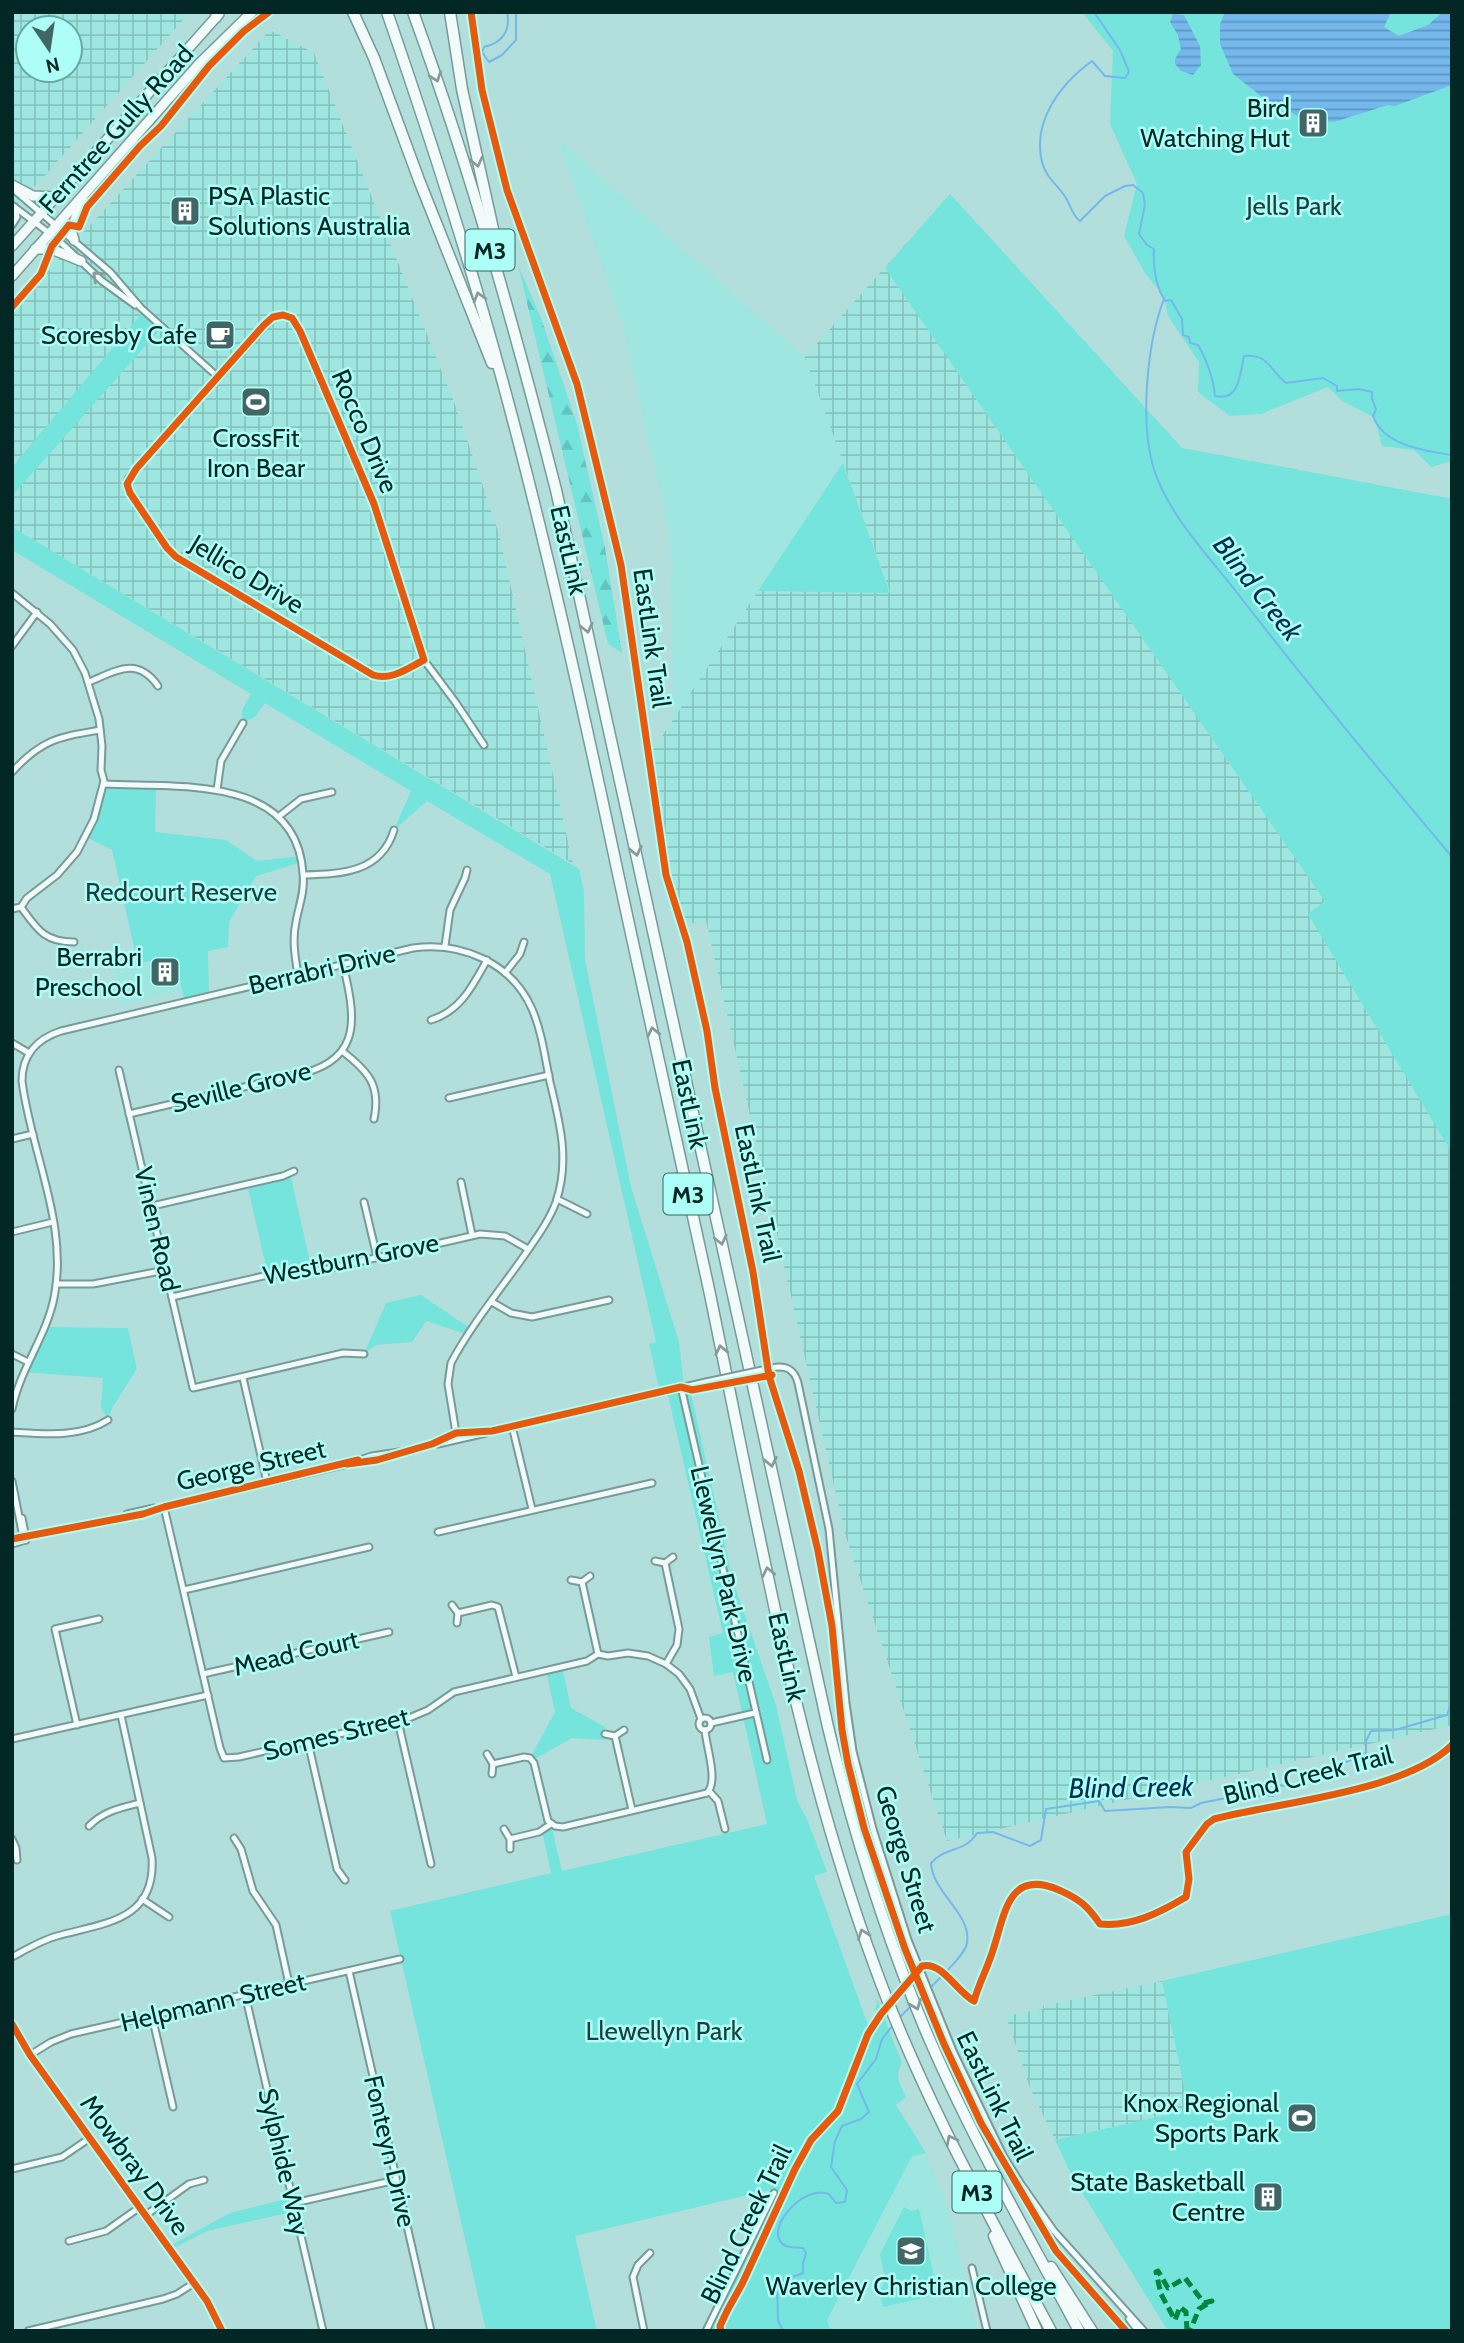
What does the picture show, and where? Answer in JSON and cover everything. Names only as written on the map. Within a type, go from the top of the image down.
[{"type":"highway","name":"EastLink","points":[[387,12],[439,166],[504,386],[536,508],[582,703],[780,1628],[830,1832],[851,1901],[909,2050],[974,2186],[1051,2331]]},
{"type":"highway","name":"EastLink","points":[[414,12],[486,236],[556,490],[828,1727],[858,1841],[905,1979],[926,2031],[962,2109],[1079,2331]]},
{"type":"highway","points":[[450,12],[473,142],[556,490]]},
{"type":"highway","points":[[353,14],[374,58],[484,346],[504,386]]},
{"type":"highway","points":[[974,2186],[1037,2331]]},
{"type":"highway","points":[[1018,2217],[1092,2331]]},
{"type":"main road","name":"Ferntree Gully Road","points":[[12,276],[199,64],[252,12]]},
{"type":"main road","name":"Ferntree Gully Road","points":[[12,246],[218,14]]},
{"type":"main road","points":[[12,186],[33,196],[55,197]]},
{"type":"main road","points":[[74,240],[71,229],[87,191]]},
{"type":"main road","points":[[35,249],[51,249],[81,261]]},
{"type":"street","points":[[12,186],[110,272],[141,308]]},
{"type":"street","points":[[14,206],[49,233],[102,281],[141,308],[218,377]]},
{"type":"street","points":[[12,225],[17,217],[14,206]]},
{"type":"street","name":"Rocco Drive","points":[[218,377],[269,320],[283,314],[295,323],[373,501],[424,660],[484,745]]},
{"type":"street","name":"Jellico Drive","points":[[218,377],[128,479],[130,493],[167,548],[176,557],[373,675],[390,676],[424,660]]},
{"type":"street","points":[[12,593],[37,612],[73,650],[89,682],[100,730],[104,783],[94,819],[77,852],[63,870],[27,898],[21,907],[12,909]]},
{"type":"street","points":[[12,646],[37,612]]},
{"type":"street","points":[[89,682],[117,670],[130,668],[143,670],[158,685]]},
{"type":"street","points":[[217,790],[219,764],[243,723]]},
{"type":"street","points":[[12,772],[33,751],[51,740],[100,730]]},
{"type":"street","points":[[104,783],[217,790],[251,798],[278,817],[297,846],[304,875],[294,936],[298,975]]},
{"type":"street","points":[[278,817],[301,799],[332,792]]},
{"type":"street","points":[[304,875],[341,873],[366,864],[384,851],[394,830]]},
{"type":"street","points":[[445,946],[450,910],[467,870]]},
{"type":"street","points":[[21,907],[36,927],[50,939],[74,942]]},
{"type":"street","points":[[505,973],[520,954],[524,942]]},
{"type":"street","name":"Berrabri Drive","points":[[29,1053],[39,1041],[55,1033],[413,948],[445,946],[470,952],[505,973],[525,996],[533,1012],[564,1148],[563,1172],[557,1199],[548,1219],[451,1363],[448,1384],[459,1434]]},
{"type":"street","points":[[432,1020],[448,1014],[463,1000],[487,960]]},
{"type":"street","name":"Seville Grove","points":[[129,1114],[310,1072],[326,1065],[342,1051],[350,1035],[353,1018],[343,964]]},
{"type":"street","points":[[12,1043],[29,1053],[22,1081],[57,1247],[56,1284],[45,1326],[19,1383],[12,1409]]},
{"type":"street","points":[[342,1051],[365,1070],[372,1081],[377,1097],[374,1119]]},
{"type":"street","name":"Vinen Road","points":[[119,1070],[193,1388],[243,1378]]},
{"type":"street","points":[[449,1098],[548,1075]]},
{"type":"street","points":[[12,1139],[33,1134]]},
{"type":"street","points":[[152,1206],[283,1176],[294,1171]]},
{"type":"street","points":[[461,1182],[472,1235]]},
{"type":"street","points":[[557,1199],[587,1214]]},
{"type":"street","points":[[364,1202],[377,1257]]},
{"type":"street","points":[[12,1232],[53,1222]]},
{"type":"street","name":"Westburn Grove","points":[[172,1297],[265,1276],[316,1271],[472,1235],[505,1236],[528,1249]]},
{"type":"street","points":[[56,1284],[93,1284],[166,1270]]},
{"type":"street","points":[[492,1302],[511,1313],[526,1317],[609,1300]]},
{"type":"street","points":[[267,1482],[243,1378],[343,1353],[364,1354]]},
{"type":"street","points":[[12,1354],[28,1362]]},
{"type":"street","name":"George Street","points":[[12,1541],[142,1509],[164,1507],[347,1464],[377,1460],[432,1444],[448,1443],[459,1434],[477,1437],[512,1426],[681,1387],[787,1367],[794,1373],[798,1383],[829,1529],[853,1751],[876,1840],[917,1965],[938,2018],[993,2135],[1021,2184],[1054,2231],[1144,2331]]},
{"type":"street","name":"Llewellyn Park Drive","points":[[681,1387],[766,1760]]},
{"type":"street","points":[[12,1432],[74,1432],[98,1427],[108,1420]]},
{"type":"street","points":[[512,1426],[532,1509]]},
{"type":"street","points":[[12,1481],[25,1537]]},
{"type":"street","points":[[438,1532],[652,1483]]},
{"type":"street","name":"Somes Street","points":[[164,1507],[224,1758],[233,1759],[398,1721],[423,1712],[454,1692],[587,1661],[598,1654],[639,1654],[666,1664],[690,1689],[701,1719]]},
{"type":"street","points":[[184,1590],[369,1547]]},
{"type":"street","points":[[654,1561],[665,1563],[673,1557]]},
{"type":"street","points":[[665,1563],[679,1629],[678,1641],[666,1664]]},
{"type":"street","points":[[571,1580],[582,1582],[590,1576]]},
{"type":"street","points":[[582,1582],[598,1654]]},
{"type":"street","points":[[452,1605],[458,1613],[457,1623]]},
{"type":"street","points":[[458,1613],[492,1605],[498,1607],[516,1677]]},
{"type":"street","points":[[77,1725],[55,1629],[99,1619]]},
{"type":"street","name":"Mead Court","points":[[203,1674],[389,1632]]},
{"type":"street","points":[[12,1739],[208,1695]]},
{"type":"street","points":[[711,1723],[755,1713]]},
{"type":"street","points":[[12,1957],[55,1937],[118,1920],[142,1899],[153,1863],[121,1715]]},
{"type":"street","points":[[705,1730],[699,1726],[701,1719],[707,1719],[711,1723]]},
{"type":"street","points":[[398,1721],[431,1864]]},
{"type":"street","points":[[705,1730],[711,1723]]},
{"type":"street","points":[[605,1734],[615,1736],[624,1730]]},
{"type":"street","points":[[705,1730],[705,1744],[713,1782],[709,1791]]},
{"type":"street","points":[[615,1736],[632,1810]]},
{"type":"street","points":[[308,1742],[337,1869],[345,1880]]},
{"type":"street","points":[[487,1754],[493,1764],[492,1774]]},
{"type":"street","points":[[493,1764],[524,1757],[532,1759],[547,1818],[551,1824],[563,1827],[709,1791]]},
{"type":"street","points":[[709,1791],[718,1801],[725,1829]]},
{"type":"street","points":[[89,1826],[109,1811],[140,1803]]},
{"type":"street","points":[[510,1839],[538,1832],[551,1824]]},
{"type":"street","points":[[504,1829],[510,1839],[510,1849]]},
{"type":"street","points":[[234,1838],[241,1849],[253,1891],[276,1926],[289,1984]]},
{"type":"street","points":[[12,1839],[17,1860]]},
{"type":"street","points":[[142,1899],[169,1917]]},
{"type":"street","name":"Helpmann Street","points":[[30,2055],[63,2037],[400,1959]]},
{"type":"street","name":"Fonteyn Drive","points":[[349,1971],[431,2331]]},
{"type":"street","name":"Sylphide Way","points":[[245,1994],[323,2331]]},
{"type":"street","points":[[152,2016],[173,2107]]},
{"type":"street","name":"Mowbray Drive","points":[[12,2025],[30,2055],[210,2306],[222,2331]]},
{"type":"street","points":[[12,2169],[57,2159],[90,2138]]},
{"type":"street","points":[[146,2215],[188,2185],[204,2180]]},
{"type":"street","points":[[294,2203],[396,2180]]},
{"type":"street","points":[[706,2331],[774,2193]]},
{"type":"street","points":[[69,2241],[106,2231],[140,2207]]},
{"type":"street","points":[[643,2331],[633,2277],[635,2269],[650,2253]]},
{"type":"street","points":[[972,2268],[987,2331]]},
{"type":"street","points":[[28,2331],[163,2300],[194,2283]]},
{"type":"street","name":"George Street","points":[[1115,2300],[1138,2331]]},
{"type":"shaded area","points":[[12,12],[190,12],[12,209]]},
{"type":"shaded area","points":[[1225,12],[1391,12],[1384,27],[1399,36],[1428,25],[1443,12],[1452,12],[1452,85],[1395,106],[1388,105],[1334,122],[1302,118],[1266,100],[1233,74],[1220,44],[1220,24]]},
{"type":"shaded area","points":[[1173,14],[1184,15],[1200,46],[1201,65],[1193,75],[1181,71],[1175,64],[1181,49],[1178,35],[1170,22]]},
{"type":"shaded area","points":[[270,30],[314,53],[456,407],[499,534],[573,864],[12,527],[12,467],[18,461],[12,456],[12,310]]},
{"type":"shaded area","points":[[558,139],[805,357],[843,463],[674,719],[670,536],[623,326]]},
{"type":"shaded area","points":[[950,194],[1182,448],[1452,499],[1452,1725],[947,1841],[845,1534],[706,921],[685,925],[670,888],[651,753],[758,591],[890,592],[805,357]]},
{"type":"shaded area","points":[[166,957],[176,964],[183,991],[122,1005],[113,969]]},
{"type":"shaded area","points":[[1162,1981],[1189,2110],[1055,2140],[1030,2088],[1006,2016]]},
{"type":"shaded area","name":"Waverley Christian College","points":[[926,2153],[952,2220],[977,2331],[831,2331],[826,2320],[912,2156]]},
{"type":"green space","name":"Jells Park","points":[[1082,12],[1452,12],[1452,461],[1431,467],[1414,450],[1382,446],[1375,418],[1342,401],[1328,387],[1261,414],[1230,416],[1198,392],[1199,362],[1168,316],[1164,297],[1145,273],[1124,236],[1137,184],[1110,124],[1113,51]]},
{"type":"green space","points":[[950,194],[1182,448],[1452,499],[1452,1153],[1308,914],[1325,901],[885,268]]},
{"type":"green space","points":[[518,265],[541,318],[577,424],[605,548],[622,653],[608,644]]},
{"type":"green space","points":[[144,311],[162,327],[12,496],[12,467]]},
{"type":"green space","points":[[843,463],[890,593],[758,591]]},
{"type":"green space","name":"Llewellyn Park","points":[[12,527],[579,869],[584,892],[585,960],[631,1187],[679,1342],[684,1386],[689,1385],[733,1581],[776,1705],[797,1800],[827,1872],[814,1876],[869,2028],[874,2022],[877,1999],[902,2063],[898,2076],[906,2097],[896,2105],[926,2153],[912,2156],[827,2320],[831,2331],[706,2331],[774,2189],[575,2236],[597,2331],[486,2331],[390,1911],[551,1873],[542,1831],[551,1824],[562,1871],[767,1824],[733,1672],[714,1676],[709,1637],[723,1633],[667,1391],[660,1392],[649,1344],[656,1342],[550,874],[427,801],[394,830],[411,791],[265,703],[255,717],[243,723],[242,710],[251,694],[12,550]]},
{"type":"green space","name":"Redcourt Reserve","points":[[103,787],[156,787],[155,832],[226,840],[257,861],[300,856],[302,862],[256,876],[229,922],[228,947],[208,951],[209,996],[185,1002],[176,964],[165,957],[138,964],[112,850],[86,837]]},
{"type":"green space","points":[[290,1173],[312,1271],[268,1275],[247,1184]]},
{"type":"green space","points":[[421,1295],[473,1330],[469,1335],[426,1321],[412,1342],[376,1345],[364,1354],[386,1303]]},
{"type":"green space","points":[[45,1327],[128,1328],[137,1369],[112,1408],[108,1420],[101,1407],[103,1378],[23,1372]]},
{"type":"green space","points":[[562,1667],[571,1708],[605,1727],[604,1740],[572,1738],[533,1760],[530,1758],[555,1712],[546,1670]]},
{"type":"green space","name":"Knox Regional Sports Park","points":[[1452,1914],[1452,2331],[1168,2331],[1073,2178],[1055,2140],[1189,2110],[1162,1981]]},
{"type":"green space","points":[[293,2197],[296,2211],[207,2231],[170,2250],[168,2247],[230,2213]]},
{"type":"green space","points":[[904,2207],[911,2211],[919,2209],[938,2295],[883,2307],[880,2292],[885,2280],[880,2254]]},
{"type":"waterway","points":[[507,12],[508,25],[504,35],[496,43],[484,47],[482,52],[489,62],[502,55],[516,40],[516,12]]},
{"type":"waterway","points":[[1094,12],[1120,50],[1129,72],[1125,78],[1105,76],[1092,61],[1069,81],[1051,105],[1045,119],[1040,147],[1042,162],[1046,173],[1063,193],[1080,221],[1105,196],[1125,186],[1133,185],[1143,193],[1145,205],[1139,234],[1147,245],[1154,249],[1154,269],[1159,289],[1165,301],[1171,300],[1182,319],[1183,335],[1189,337],[1190,343],[1198,345],[1212,377],[1215,396],[1230,395],[1240,378],[1244,356],[1253,356],[1264,360],[1286,383],[1323,378],[1337,386],[1337,391],[1359,389],[1372,392],[1376,409],[1373,416],[1386,434],[1406,445],[1452,455]]},
{"type":"waterway","name":"Blind Creek","points":[[1164,299],[1153,337],[1146,405],[1149,448],[1159,484],[1190,533],[1370,759],[1452,857]]},
{"type":"waterway","name":"Blind Creek","points":[[947,1971],[964,1950],[967,1932],[964,1922],[938,1884],[931,1863],[943,1854],[967,1844],[977,1833],[993,1832],[1030,1846],[1041,1840],[1046,1809],[1099,1801],[1105,1811],[1191,1808],[1226,1798],[1240,1800],[1273,1796],[1279,1785],[1291,1787],[1366,1753],[1366,1741],[1371,1731],[1395,1730],[1447,1715],[1452,1702]]},
{"type":"waterway","name":"Blind Creek","points":[[917,2001],[940,1978]]},
{"type":"waterway","name":"Blind Creek","points":[[899,2018],[910,2007]]},
{"type":"waterway","name":"Blind Creek","points":[[783,2331],[778,2320],[777,2283],[803,2273],[806,2253],[803,2248],[786,2246],[779,2240],[781,2221],[797,2202],[808,2196],[829,2194],[836,2203],[845,2202],[847,2190],[831,2167],[835,2141],[842,2126],[861,2119],[869,2112],[857,2084],[876,2059],[882,2039],[893,2025]]},
{"type":"marked path","points":[[1187,2331],[1186,2312],[1180,2307],[1175,2320],[1161,2294],[1156,2272],[1158,2271],[1168,2288],[1185,2278],[1204,2303],[1212,2301],[1199,2309],[1190,2331]]},
{"type":"cycle path","points":[[12,307],[41,274],[52,246],[69,225],[79,227],[87,207],[161,126],[209,66],[244,31],[269,12]]},
{"type":"cycle path","name":"EastLink Trail","points":[[471,12],[482,90],[507,190],[577,384],[621,565],[666,875],[687,942],[707,1031],[715,1088],[753,1272],[769,1376],[799,1471],[818,1551],[832,1626],[842,1730],[864,1828],[905,1949],[944,2044],[981,2123],[1056,2251],[1126,2331]]},
{"type":"cycle path","points":[[283,315],[292,318],[300,331],[374,504],[424,660],[393,675],[373,675],[176,557],[130,493],[127,484],[136,469],[264,325],[273,317],[283,315]]},
{"type":"cycle path","points":[[347,1464],[377,1460],[432,1444],[456,1433],[492,1431],[681,1387],[692,1390],[772,1375]]},
{"type":"cycle path","points":[[12,1539],[143,1514],[358,1460]]},
{"type":"cycle path","name":"Blind Creek Trail","points":[[721,2331],[720,2326],[795,2169],[811,2140],[838,2111],[868,2034],[881,2014],[922,1966],[936,1968],[942,1972],[974,2001],[1006,1909],[1019,1890],[1029,1885],[1042,1885],[1059,1890],[1082,1903],[1100,1924],[1145,1918],[1186,1897],[1189,1879],[1186,1852],[1207,1824],[1214,1819],[1373,1785],[1431,1761],[1452,1745]]},
{"type":"cycle path","points":[[12,2024],[30,2055],[207,2301],[222,2331]]},
{"type":"place","name":"Bird Watching Hut","points":[[1313,123]]},
{"type":"place","name":"PSA Plastic Solutions Australia","points":[[185,211]]},
{"type":"place","name":"Scoresby Cafe","points":[[220,335]]},
{"type":"place","name":"CrossFit Iron Bear","points":[[256,402]]},
{"type":"place","name":"Berrabri Preschool","points":[[165,972]]},
{"type":"place","name":"Knox Regional Sports Park","points":[[1302,2118]]},
{"type":"place","name":"State Basketball Centre","points":[[1268,2197]]},
{"type":"place","name":"Waverley Christian College","points":[[911,2251]]}]
